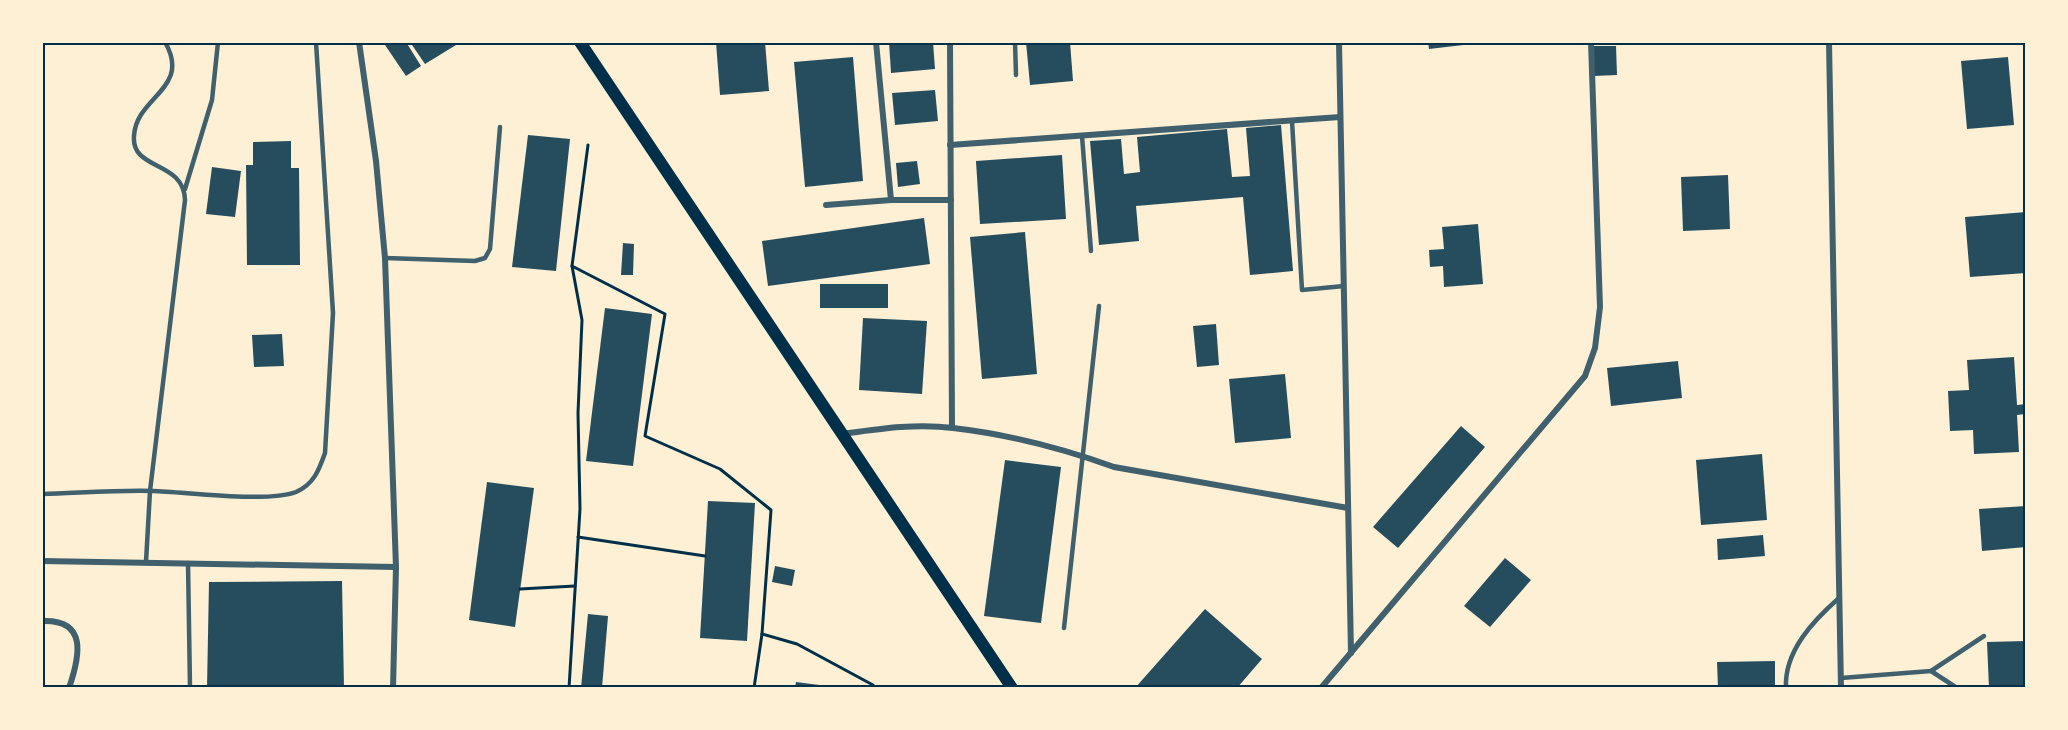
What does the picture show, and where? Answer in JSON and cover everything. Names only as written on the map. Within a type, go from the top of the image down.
[{"type":"main road","points":[[580,42],[1012,688]]},
{"type":"street","points":[[358,42],[376,160],[385,258],[396,567],[393,688]]},
{"type":"street","points":[[876,42],[891,200]]},
{"type":"street","points":[[950,42],[952,427]]},
{"type":"street","points":[[1339,42],[1351,654]]},
{"type":"street","points":[[1321,688],[1585,376],[1595,348],[1600,308],[1591,42]]},
{"type":"street","points":[[1829,42],[1841,688]]},
{"type":"street","points":[[950,146],[1340,117]]},
{"type":"street","points":[[826,205],[891,200],[951,200]]},
{"type":"street","points":[[842,434],[896,427],[952,427],[1082,455],[1114,466],[1348,508]]},
{"type":"street","points":[[42,561],[396,567]]},
{"type":"street","points":[[42,621],[59,620],[66,624],[77,640],[76,663],[69,688]]},
{"type":"lane","points":[[165,42],[174,66],[171,76],[137,122],[133,138],[137,151],[149,162],[176,175],[185,189]]},
{"type":"lane","points":[[146,562],[150,491],[185,189],[212,100],[219,42]]},
{"type":"lane","points":[[42,494],[150,491],[273,497],[294,492],[308,485],[318,473],[325,453],[333,313],[316,42]]},
{"type":"lane","points":[[1015,42],[1016,75]]},
{"type":"lane","points":[[1292,121],[1302,290],[1344,286]]},
{"type":"lane","points":[[385,258],[475,261],[485,258],[490,249],[500,127]]},
{"type":"lane","points":[[1082,136],[1092,251]]},
{"type":"lane","points":[[1064,628],[1099,306]]},
{"type":"lane","points":[[188,563],[190,688]]},
{"type":"lane","points":[[1786,688],[1792,662],[1803,635],[1815,618],[1839,598]]},
{"type":"lane","points":[[1841,678],[1931,671],[1984,636]]},
{"type":"lane","points":[[1931,671],[1957,688]]},
{"type":"path","points":[[569,688],[578,537],[578,413],[582,320],[572,266],[588,145]]},
{"type":"path","points":[[572,266],[665,314],[645,436],[720,469],[771,510],[762,634],[754,688]]},
{"type":"path","points":[[578,537],[705,556]]},
{"type":"path","points":[[520,589],[575,586]]},
{"type":"path","points":[[762,634],[797,644],[873,687]]},
{"type":"building","points":[[383,42],[406,42],[421,66],[406,76]]},
{"type":"building","points":[[410,42],[454,42],[456,45],[425,64]]},
{"type":"building","points":[[716,42],[765,42],[769,91],[720,95]]},
{"type":"building","points":[[889,42],[933,42],[935,69],[891,73]]},
{"type":"building","points":[[1026,42],[1070,42],[1073,81],[1030,85]]},
{"type":"building","points":[[1428,42],[1471,42],[1472,44],[1429,49]]},
{"type":"building","points":[[1593,46],[1616,46],[1617,75],[1594,76]]},
{"type":"building","points":[[853,57],[863,181],[805,187],[794,62]]},
{"type":"building","points":[[2008,57],[2014,125],[1967,129],[1961,61]]},
{"type":"building","points":[[935,90],[938,121],[895,125],[892,93]]},
{"type":"building","points":[[1281,125],[1293,271],[1250,275],[1243,197],[1136,206],[1139,241],[1099,245],[1090,141],[1121,139],[1124,174],[1140,172],[1137,137],[1227,129],[1232,177],[1250,176],[1246,128]]},
{"type":"building","points":[[528,135],[570,139],[556,271],[512,267]]},
{"type":"building","points":[[291,141],[291,168],[299,168],[300,265],[247,265],[246,165],[253,165],[253,142]]},
{"type":"building","points":[[1062,155],[1066,219],[980,224],[976,161]]},
{"type":"building","points":[[917,161],[920,184],[898,187],[896,163]]},
{"type":"building","points":[[212,167],[241,171],[235,217],[206,214]]},
{"type":"building","points":[[1728,175],[1730,229],[1683,231],[1681,177]]},
{"type":"building","points":[[2026,212],[2026,273],[1970,277],[1965,217]]},
{"type":"building","points":[[924,218],[930,264],[768,286],[762,241]]},
{"type":"building","points":[[1478,224],[1483,284],[1444,287],[1443,266],[1430,267],[1429,250],[1444,249],[1442,227]]},
{"type":"building","points":[[1025,232],[1037,374],[982,379],[970,237]]},
{"type":"building","points":[[623,243],[634,244],[633,275],[621,275]]},
{"type":"building","points":[[820,284],[888,284],[888,308],[820,308]]},
{"type":"building","points":[[605,308],[652,314],[633,466],[586,461]]},
{"type":"building","points":[[863,318],[927,321],[922,394],[859,390]]},
{"type":"building","points":[[1216,324],[1219,365],[1197,367],[1193,326]]},
{"type":"building","points":[[282,334],[284,366],[254,367],[252,335]]},
{"type":"building","points":[[2014,357],[2017,405],[2026,404],[2026,414],[2017,415],[2019,452],[1974,454],[1973,430],[1950,431],[1948,391],[1969,390],[1967,360]]},
{"type":"building","points":[[1678,361],[1682,398],[1611,406],[1607,368]]},
{"type":"building","points":[[1285,374],[1291,438],[1235,443],[1229,379]]},
{"type":"building","points":[[1461,426],[1485,447],[1398,548],[1373,527]]},
{"type":"building","points":[[1762,454],[1767,520],[1701,525],[1696,460]]},
{"type":"building","points":[[1005,460],[1061,467],[1041,623],[984,616]]},
{"type":"building","points":[[487,482],[534,488],[515,627],[469,620]]},
{"type":"building","points":[[708,501],[755,503],[747,641],[700,638]]},
{"type":"building","points":[[2026,506],[2026,547],[1982,551],[1979,509]]},
{"type":"building","points":[[1763,535],[1765,556],[1718,560],[1717,539]]},
{"type":"building","points":[[1505,558],[1531,580],[1490,627],[1464,606]]},
{"type":"building","points":[[775,566],[795,570],[792,586],[772,582]]},
{"type":"building","points":[[342,581],[344,688],[207,688],[209,582]]},
{"type":"building","points":[[1205,609],[1262,659],[1237,688],[1135,688]]},
{"type":"building","points":[[588,614],[608,616],[602,688],[581,688]]},
{"type":"building","points":[[2026,641],[2026,688],[1989,688],[1987,642]]},
{"type":"building","points":[[1775,661],[1775,688],[1718,688],[1717,662]]},
{"type":"building","points":[[796,682],[835,687],[835,688],[795,688]]}]
